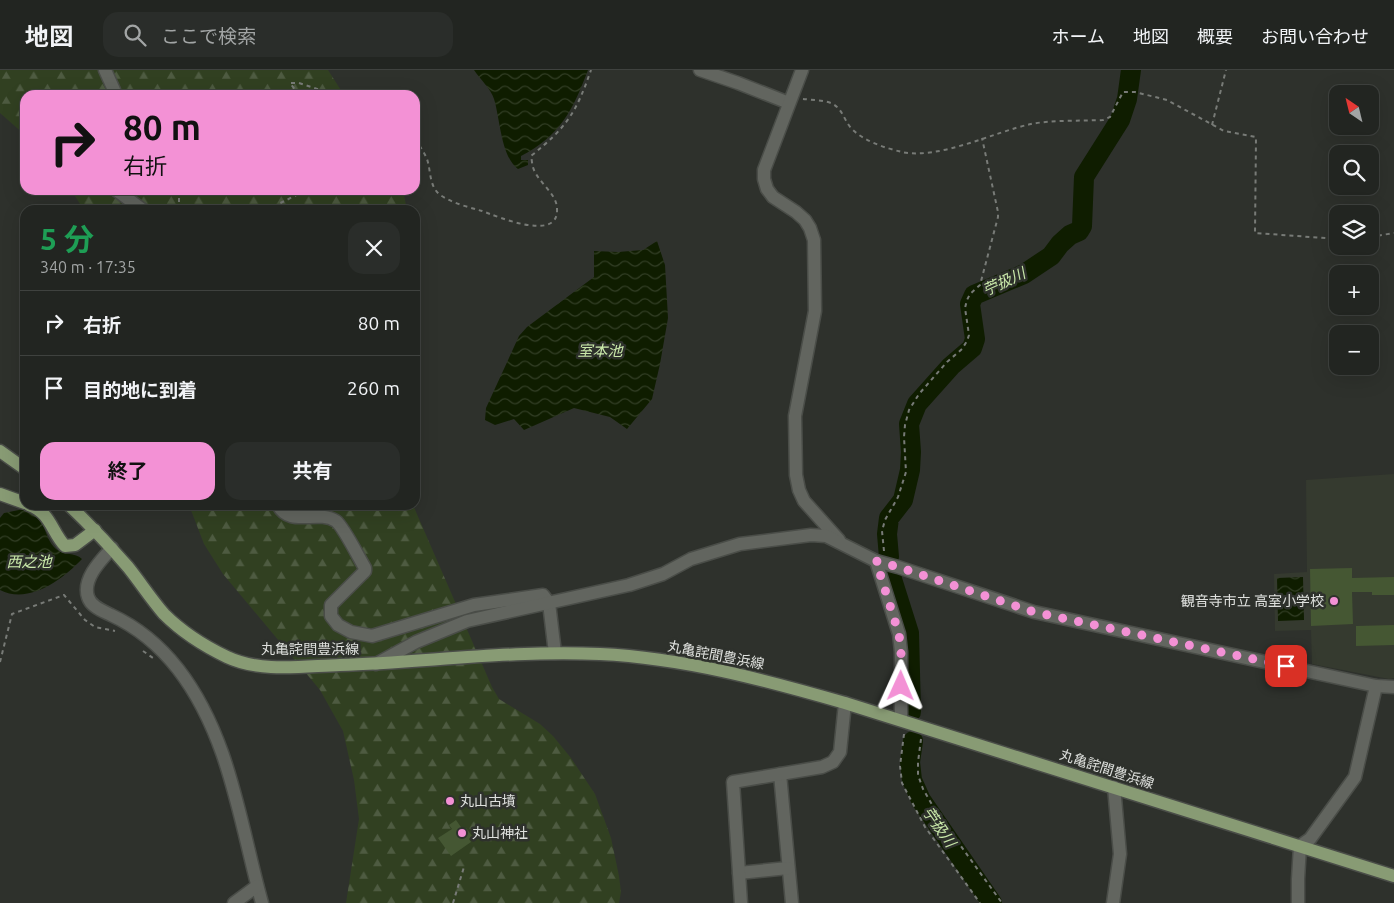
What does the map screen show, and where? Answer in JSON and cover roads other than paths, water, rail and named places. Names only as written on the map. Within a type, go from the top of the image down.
[{"type":"main road","points":[[0,451],[20,465]]},
{"type":"main road","points":[[0,494],[20,501]]},
{"type":"main road","points":[[39,510],[44,513],[65,546],[75,545],[95,530]]},
{"type":"main road","name":"丸亀詫間豊浜線","points":[[74,510],[112,548],[164,613],[178,627],[195,640],[228,658],[245,663],[272,667],[376,664],[503,654],[554,653],[636,657],[709,667],[845,703],[903,726],[1114,788],[1394,876]]},
{"type":"street","points":[[105,70],[114,90]]},
{"type":"street","points":[[700,70],[790,100]]},
{"type":"street","points":[[802,70],[764,170],[764,179],[767,189],[773,197],[805,220],[814,240],[815,311],[795,416],[796,475],[804,502],[844,546]]},
{"type":"street","points":[[122,195],[136,205]]},
{"type":"street","points":[[280,510],[282,513],[291,517],[329,517],[338,522],[365,568],[331,605],[331,616],[338,625],[351,632],[372,636],[474,605],[543,595],[549,603],[554,653]]},
{"type":"street","points":[[376,664],[416,642],[467,621],[629,585],[663,574],[691,560],[740,544],[811,535],[826,536],[881,562],[1034,612],[1376,686],[1394,687]]},
{"type":"street","points":[[112,548],[91,574],[87,585],[88,597],[97,608],[133,627],[162,651],[179,670],[193,692],[221,745],[262,903]]},
{"type":"street","points":[[881,562],[899,634],[903,726]]},
{"type":"street","points":[[1298,903],[1300,846],[1310,839],[1355,777],[1376,686]]},
{"type":"street","points":[[741,903],[733,782],[822,767],[833,762],[840,752],[845,703]]},
{"type":"street","points":[[780,774],[792,903]]},
{"type":"street","points":[[1113,903],[1120,854],[1114,788]]},
{"type":"street","points":[[739,873],[788,868]]},
{"type":"street","points":[[234,903],[257,886]]},
{"type":"water","points":[[474,70],[588,70],[577,98],[564,120],[546,140],[521,156],[521,160],[528,160],[528,165],[518,169],[508,156],[493,95]]},
{"type":"water","name":"室本池","points":[[657,241],[665,265],[668,318],[652,399],[627,429],[610,417],[574,408],[524,430],[514,419],[495,425],[485,420],[486,408],[519,336],[527,327],[594,277],[594,251],[643,250]]},
{"type":"water","name":"西之池","points":[[20,510],[32,512],[41,522],[48,538],[56,549],[62,553],[76,555],[82,559],[45,588],[22,594],[11,594],[0,590],[0,518],[4,513]]},
{"type":"water","points":[[1303,577],[1304,620],[1278,621],[1277,578]]},
{"type":"waterway","name":"苧扱川","points":[[889,557],[887,534],[889,518],[903,500],[910,470],[909,424],[917,404],[951,366],[972,348],[975,339],[970,304],[974,295],[1024,274],[1051,256],[1070,235],[1079,231],[1082,226],[1084,177],[1120,120],[1127,99],[1131,70]]},
{"type":"waterway","name":"苧扱川","points":[[891,576],[909,633],[911,712]]},
{"type":"waterway","name":"苧扱川","points":[[913,741],[910,762],[912,780],[921,800],[992,903]]},
{"type":"place","name":"観音寺市立 高室小学校","points":[[1334,601]]},
{"type":"place","name":"丸山古墳","points":[[450,801]]},
{"type":"place","name":"丸山神社","points":[[462,833]]}]
